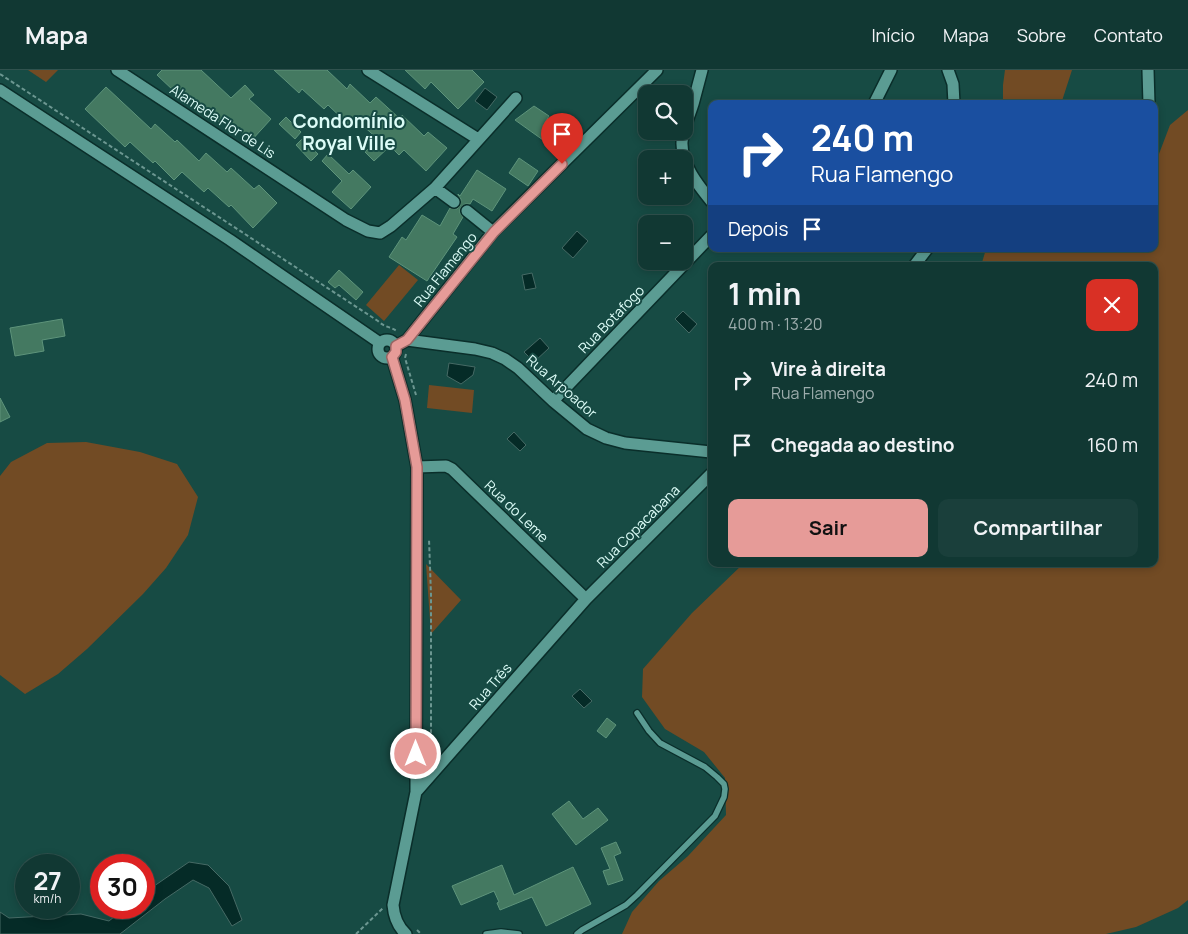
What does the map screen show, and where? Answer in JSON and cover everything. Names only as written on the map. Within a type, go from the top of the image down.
[{"type":"street","name":"Alameda Flor de Lis","points":[[117,70],[346,220],[368,231],[380,233],[391,226],[435,188]]},
{"type":"street","points":[[368,70],[478,139]]},
{"type":"street","name":"Rua Flamengo","points":[[400,346],[494,232],[657,70]]},
{"type":"street","points":[[702,70],[693,105],[685,124],[682,142],[683,152],[691,173],[708,197]]},
{"type":"street","points":[[876,100],[891,70]]},
{"type":"street","points":[[948,70],[953,84],[954,100]]},
{"type":"street","points":[[1148,70],[1149,100]]},
{"type":"street","name":"Rua Arpoador","points":[[0,90],[230,240],[380,343],[389,340],[400,346],[475,348],[492,353],[505,358],[518,368],[587,429],[606,438],[625,443],[708,452]]},
{"type":"street","points":[[454,202],[435,188],[516,98]]},
{"type":"street","points":[[466,211],[494,232]]},
{"type":"street","name":"Rua Botafogo","points":[[553,400],[708,239]]},
{"type":"street","points":[[917,262],[925,252]]},
{"type":"street","points":[[400,346],[405,400],[417,467],[416,792],[393,898],[394,917],[406,934]]},
{"type":"street","name":"Rua do Leme","points":[[417,467],[446,466],[452,469],[586,599]]},
{"type":"street","name":"Rua Copacabana","points":[[586,599],[708,477]]},
{"type":"street","name":"Rua Três","points":[[416,792],[586,599]]},
{"type":"lane","points":[[577,934],[632,900],[715,816],[724,797],[724,784],[717,776],[705,767],[660,743],[637,713]]},
{"type":"lane","points":[[486,934],[501,932],[519,934]]},
{"type":"path","points":[[0,74],[384,326],[398,332],[400,346],[407,348],[405,358]]},
{"type":"path","points":[[356,934],[393,898]]},
{"type":"shaded area","points":[[28,70],[58,70],[46,82]]},
{"type":"shaded area","points":[[1005,70],[1072,70],[1062,100],[1003,100]]},
{"type":"shaded area","points":[[1188,110],[1188,900],[1178,908],[1136,927],[1106,934],[622,934],[632,912],[659,881],[688,856],[726,815],[725,778],[704,752],[665,729],[642,697],[643,669],[692,613],[740,567],[1158,567],[1158,262],[982,262],[985,252],[1158,252],[1158,156],[1170,125]]},
{"type":"shaded area","points":[[399,265],[418,280],[384,321],[366,305]]},
{"type":"shaded area","points":[[429,385],[474,390],[472,413],[427,408]]},
{"type":"shaded area","points":[[86,442],[140,452],[177,464],[198,497],[188,535],[166,568],[143,594],[87,649],[58,674],[25,694],[0,675],[0,476],[11,462],[47,443]]},
{"type":"shaded area","points":[[426,564],[461,600],[431,634]]},
{"type":"water","points":[[485,88],[497,97],[487,110],[475,101]]},
{"type":"water","points":[[577,231],[588,241],[573,258],[562,248]]},
{"type":"water","points":[[532,273],[536,288],[525,290],[522,275]]},
{"type":"water","points":[[683,311],[697,324],[689,333],[675,319]]},
{"type":"water","points":[[540,338],[549,348],[534,362],[524,352]]},
{"type":"water","points":[[449,363],[475,367],[473,375],[461,384],[447,376]]},
{"type":"water","points":[[514,432],[526,445],[520,451],[507,439]]},
{"type":"water","points":[[580,689],[592,701],[584,708],[572,696]]},
{"type":"water","points":[[189,862],[208,865],[229,886],[242,920],[232,926],[209,888],[193,880],[155,907],[155,885]]},
{"type":"water","points":[[0,912],[9,918],[15,919],[80,919],[81,914],[90,916],[90,919],[109,921],[111,919],[139,919],[120,934],[0,934]]},
{"type":"building","points":[[162,70],[201,70],[231,98],[245,85],[254,95],[249,99],[271,119],[251,141],[227,119],[221,124],[204,105],[200,110],[177,90],[175,92],[157,75]]},
{"type":"building","points":[[274,70],[327,70],[347,89],[350,84],[370,103],[376,97],[399,118],[402,115],[424,136],[428,132],[447,148],[426,171],[404,150],[399,155],[390,146],[374,161],[365,152],[378,139],[354,118],[348,124],[328,105],[324,109],[302,89],[299,93]]},
{"type":"building","points":[[405,70],[472,70],[484,82],[458,109],[431,82],[425,89]]},
{"type":"building","points":[[106,87],[151,129],[155,124],[175,142],[177,140],[199,161],[206,153],[227,172],[231,168],[254,189],[259,185],[277,203],[253,228],[231,205],[229,207],[208,188],[204,192],[182,172],[174,180],[155,161],[153,163],[130,142],[125,147],[85,109]]},
{"type":"building","points":[[534,106],[549,116],[543,126],[563,140],[557,150],[515,120]]},
{"type":"building","points":[[286,117],[301,132],[295,139],[279,124]]},
{"type":"building","points":[[302,139],[318,154],[311,161],[296,145]]},
{"type":"building","points":[[328,154],[349,174],[353,170],[371,187],[351,209],[332,192],[342,181],[322,161]]},
{"type":"building","points":[[519,158],[538,171],[528,186],[509,173]]},
{"type":"building","points":[[477,170],[506,189],[492,211],[473,199],[470,204],[462,206],[460,213],[463,217],[453,234],[457,237],[427,281],[389,257],[402,237],[406,240],[422,215],[440,226],[450,208],[457,209],[460,206],[461,199],[458,194],[460,196]]},
{"type":"building","points":[[339,270],[363,292],[356,300],[339,285],[335,288],[328,282]]},
{"type":"building","points":[[62,319],[65,336],[42,340],[44,351],[15,356],[10,328]]},
{"type":"building","points":[[0,398],[10,417],[0,422]]},
{"type":"building","points":[[607,718],[616,725],[606,738],[597,731]]},
{"type":"building","points":[[569,801],[583,819],[598,808],[608,820],[576,845],[552,814]]},
{"type":"building","points":[[616,842],[621,853],[614,856],[623,880],[608,885],[603,871],[610,869],[601,848]]},
{"type":"building","points":[[502,865],[514,895],[573,867],[591,904],[546,926],[532,897],[500,910],[494,891],[461,905],[452,886]]},
{"type":"district","name":"Condomínio Royal Ville","points":[[349,132]]},
{"type":"route","points":[[416,754],[417,467],[405,400],[392,357],[396,352],[396,346],[407,340],[494,232],[562,164]]}]
